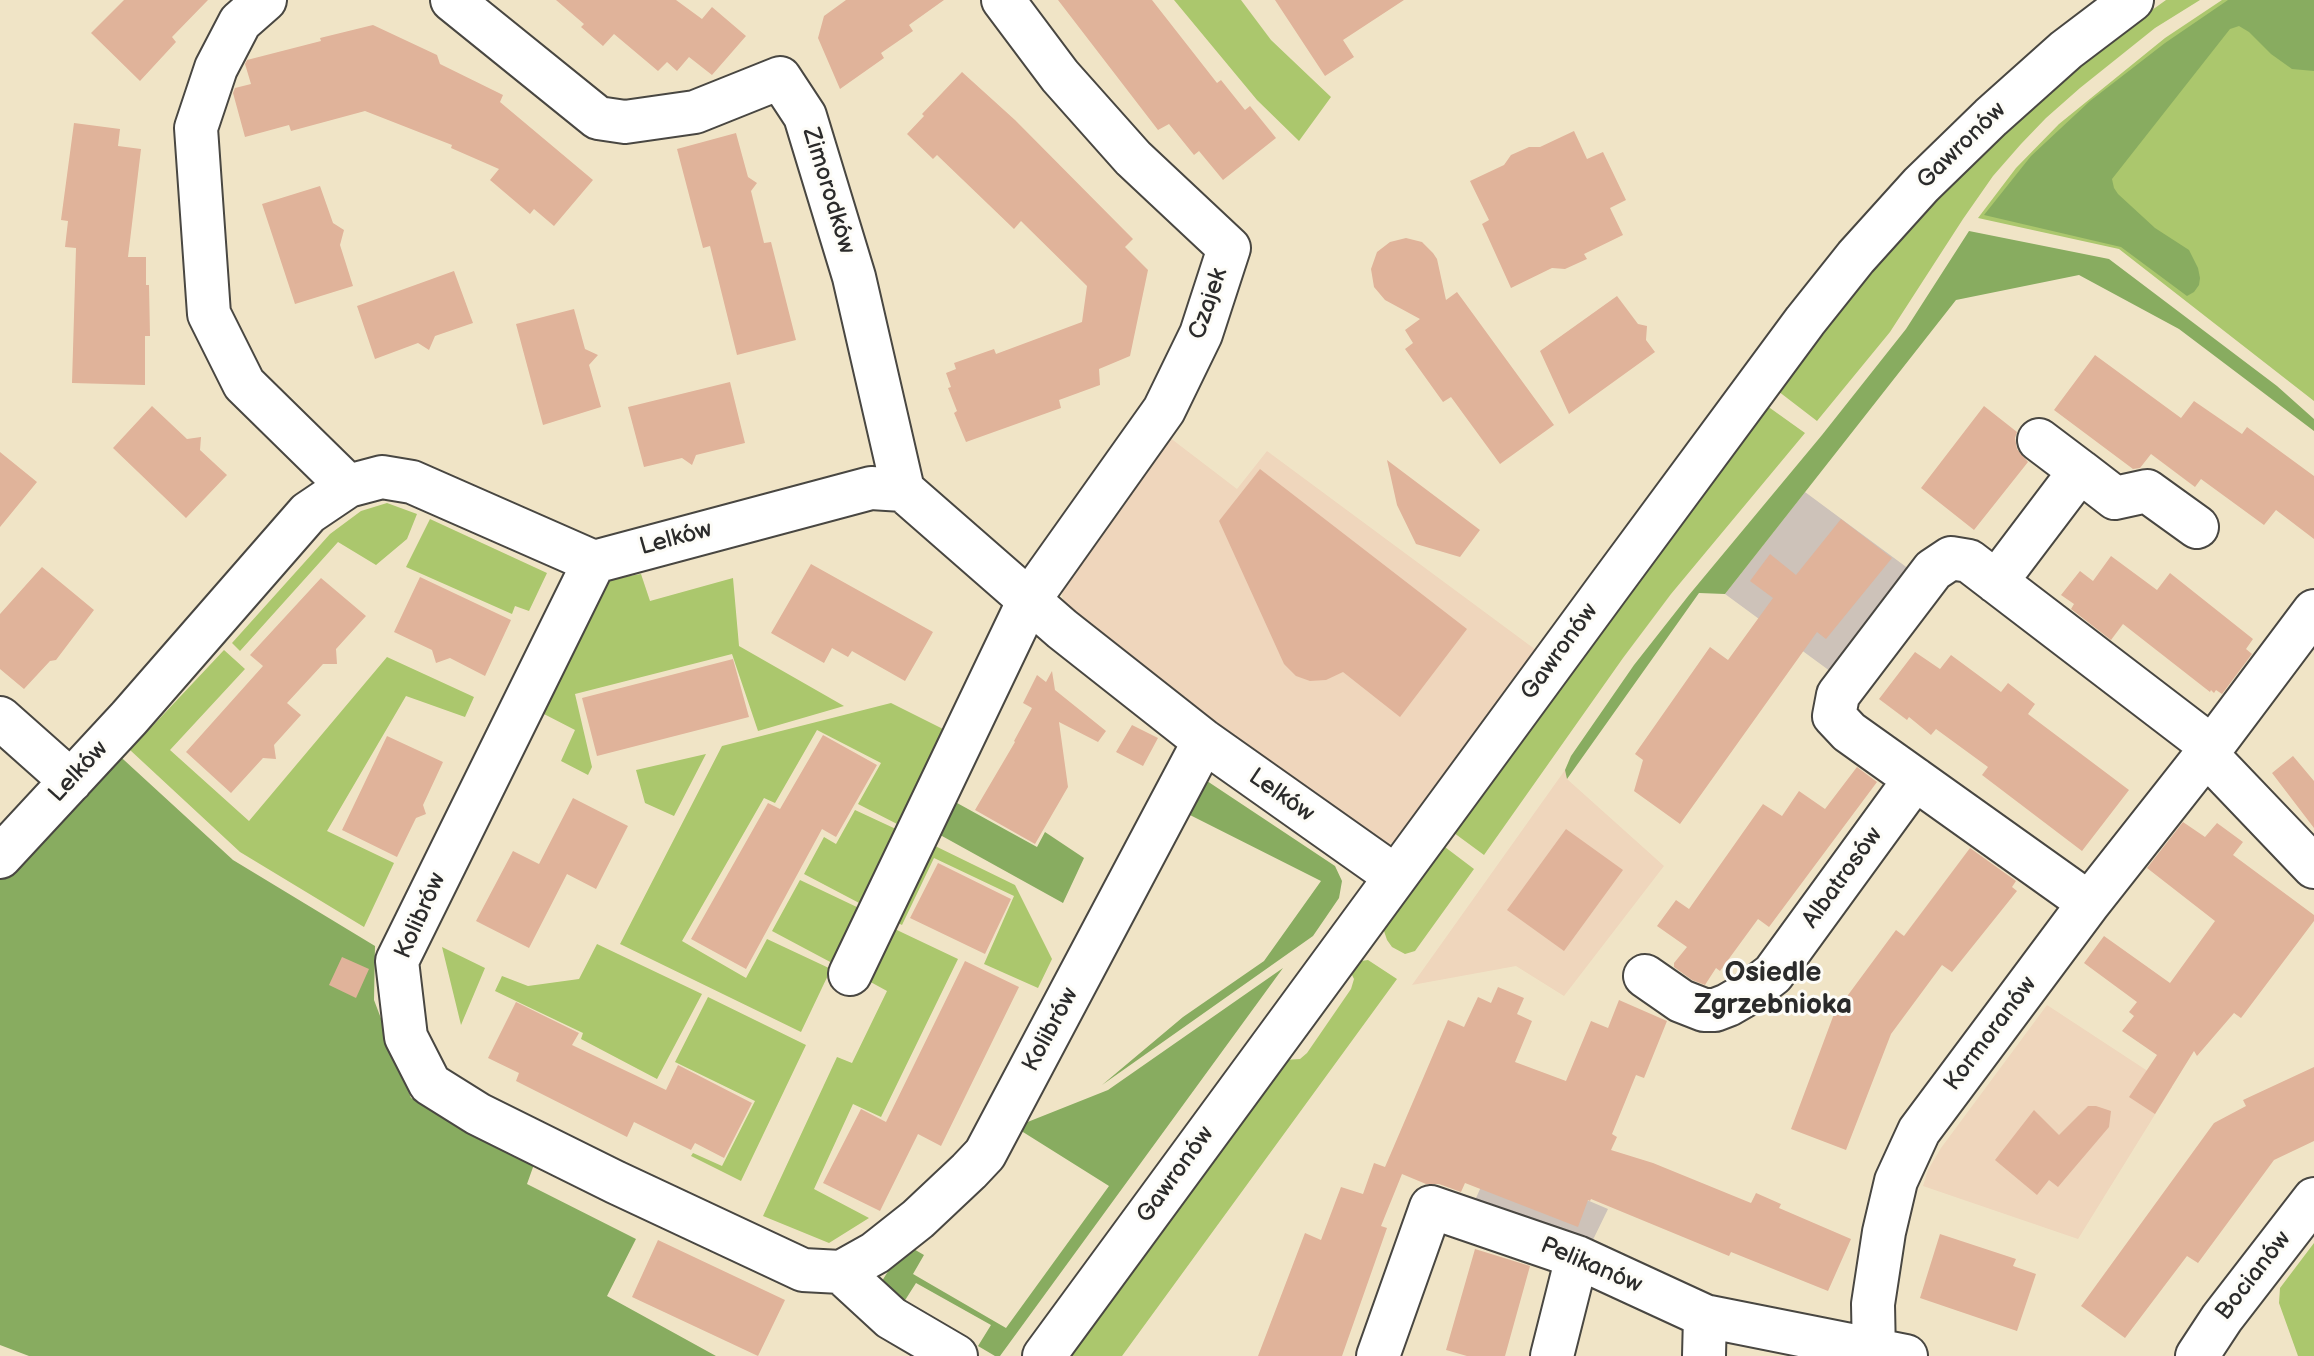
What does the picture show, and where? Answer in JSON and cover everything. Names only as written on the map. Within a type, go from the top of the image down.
[{"type":"street","points":[[265,0],[240,22],[216,68],[196,128],[209,314],[244,384],[348,486]]},
{"type":"street","name":"Zimorodków","points":[[452,0],[598,118],[625,122],[695,112],[780,78],[805,116],[854,277],[903,490]]},
{"type":"street","name":"Czajek","points":[[1003,0],[1060,76],[1133,158],[1229,248],[1201,334],[1164,410],[1029,600]]},
{"type":"street","name":"Gawronów","points":[[1044,1356],[1756,387],[1856,257],[1921,185],[1991,117],[2066,50],[2132,0]]},
{"type":"street","points":[[2039,440],[2115,498],[2147,491],[2197,527]]},
{"type":"street","points":[[1996,582],[2080,471]]},
{"type":"street","name":"Lelków","points":[[0,857],[129,718],[308,513],[348,486],[382,477],[412,482],[594,562],[871,488],[903,490],[1062,629],[1204,741],[1395,876]]},
{"type":"street","points":[[2089,903],[1849,732],[1834,716],[1838,695],[1933,570],[1951,558],[1969,561],[2209,751],[2314,867]]},
{"type":"street","name":"Kolibrów","points":[[594,562],[397,961],[406,1037],[430,1084],[478,1114],[803,1270],[841,1272],[875,1253],[918,1219],[985,1154],[1204,741]]},
{"type":"street","points":[[850,974],[1029,600]]},
{"type":"street","name":"Kormoranów","points":[[1885,1354],[1873,1304],[1884,1232],[1896,1181],[1919,1131],[2089,903],[2314,611]]},
{"type":"street","points":[[0,718],[71,781]]},
{"type":"street","name":"Albatrosów","points":[[1645,976],[1681,1001],[1704,1010],[1715,1010],[1747,994],[1773,974],[1915,779]]},
{"type":"street","name":"Bocianów","points":[[2197,1356],[2222,1318],[2314,1199]]},
{"type":"street","name":"Pelikanów","points":[[1378,1356],[1431,1207],[1577,1257],[1705,1336],[1885,1354]]},
{"type":"street","points":[[1552,1356],[1577,1257]]},
{"type":"street","points":[[841,1272],[891,1318],[956,1356]]},
{"type":"shaded area","points":[[1165,434],[1237,489],[1267,451],[1540,653],[1397,841],[1386,845],[1370,844],[1066,611],[1062,595],[1063,578]]},
{"type":"shaded area","points":[[1805,492],[1913,572],[1834,674],[1725,594]]},
{"type":"shaded area","points":[[1565,770],[1567,779],[1664,866],[1564,996],[1516,966],[1412,985]]},
{"type":"shaded area","points":[[2047,1005],[2172,1087],[2078,1239],[1923,1186],[1941,1148]]},
{"type":"shaded area","points":[[1493,1160],[1608,1209],[1589,1248],[1472,1207]]},
{"type":"green space","points":[[1174,0],[1241,0],[1271,40],[1331,97],[1299,141],[1257,100]]},
{"type":"green space","points":[[2166,0],[2200,0],[2155,28],[2080,88],[2021,144],[1993,176],[1963,219],[1890,332],[1817,421],[1774,388],[1838,304],[1983,147],[2098,49]]},
{"type":"green space","points":[[2222,0],[2314,0],[2314,401],[2119,249],[1978,218],[2016,168],[2059,124],[2165,38]]},
{"type":"green space","points":[[2228,0],[2314,0],[2314,71],[2292,69],[2249,32],[2239,26],[2230,29],[2112,179],[2118,194],[2155,228],[2189,250],[2200,278],[2194,292],[2187,296],[2121,247],[1984,215],[2031,156],[2090,101],[2165,43]]},
{"type":"green space","points":[[1969,231],[2109,259],[2277,386],[2314,419],[2314,431],[2179,329],[2079,275],[1956,300],[1725,594],[1699,593],[1567,779],[1565,770],[1571,756],[1634,665],[1906,329]]},
{"type":"green space","points":[[1763,403],[1805,433],[1671,594],[1484,855],[1450,830]]},
{"type":"green space","points":[[387,503],[417,514],[407,539],[376,565],[338,542],[240,651],[232,643],[330,534],[361,511]]},
{"type":"green space","points":[[430,519],[547,573],[529,611],[515,606],[512,614],[406,567]]},
{"type":"green space","points":[[641,574],[650,601],[733,578],[739,646],[844,706],[758,731],[732,654],[575,694],[592,767],[588,775],[561,761],[575,730],[542,713],[605,580]]},
{"type":"green space","points":[[224,650],[245,669],[170,750],[249,821],[387,657],[474,697],[465,717],[406,696],[327,831],[394,863],[364,927],[240,852],[130,750]]},
{"type":"green space","points":[[891,703],[947,731],[901,826],[858,804],[881,763],[817,730],[775,803],[764,798],[682,941],[746,978],[767,939],[831,969],[801,1032],[620,944],[722,746]]},
{"type":"green space","points":[[112,749],[233,860],[375,946],[374,1000],[411,1098],[537,1156],[527,1184],[636,1239],[607,1296],[716,1356],[29,1356],[0,1345],[0,872]]},
{"type":"green space","points":[[706,754],[674,816],[645,803],[636,770]]},
{"type":"green space","points":[[1201,777],[1335,866],[1342,881],[1339,898],[1313,936],[1102,1085],[1183,1017],[1264,961],[1321,881],[1180,810]]},
{"type":"green space","points":[[948,798],[1037,847],[1045,832],[1084,858],[1063,903],[933,831]]},
{"type":"green space","points":[[855,810],[898,830],[863,905],[804,874],[824,837],[836,844]]},
{"type":"green space","points":[[929,843],[1015,885],[1052,959],[1038,988],[984,964],[1014,896],[934,858],[902,925],[892,920]]},
{"type":"green space","points":[[1441,844],[1474,869],[1415,951],[1405,954],[1392,947],[1387,940],[1384,931],[1386,922]]},
{"type":"green space","points":[[800,880],[861,909],[834,964],[772,931]]},
{"type":"green space","points":[[880,922],[958,959],[881,1117],[853,1104],[814,1189],[869,1218],[829,1243],[763,1216],[837,1057],[852,1063],[887,991],[856,974]]},
{"type":"green space","points":[[597,944],[702,994],[657,1079],[581,1039],[583,1033],[495,991],[502,976],[528,986],[579,979]]},
{"type":"green space","points":[[442,947],[485,968],[461,1025]]},
{"type":"green space","points":[[1368,960],[1397,979],[1122,1356],[1065,1356],[1284,1060],[1300,1059],[1307,1053],[1351,989],[1354,979],[1351,973],[1361,961]]},
{"type":"green space","points":[[1283,968],[1000,1356],[978,1346],[991,1325],[916,1283],[902,1305],[877,1289],[905,1244],[924,1255],[913,1274],[1006,1328],[1109,1186],[1015,1127],[1108,1090]]},
{"type":"green space","points":[[708,997],[806,1045],[741,1181],[691,1156],[693,1153],[722,1166],[755,1101],[675,1062]]},
{"type":"green space","points":[[2314,1243],[2314,1356],[2298,1356],[2279,1303],[2280,1288]]},
{"type":"building","points":[[124,0],[208,0],[172,37],[176,42],[140,81],[91,33]]},
{"type":"building","points":[[556,0],[676,0],[702,19],[712,7],[746,36],[712,75],[689,57],[677,71],[667,62],[658,71],[614,34],[603,46],[581,27],[584,24]]},
{"type":"building","points":[[846,0],[944,0],[909,25],[913,31],[881,53],[884,58],[840,89],[818,38],[824,16]]},
{"type":"building","points":[[1058,0],[1152,0],[1217,83],[1221,80],[1245,110],[1250,106],[1276,138],[1223,180],[1199,151],[1194,155],[1169,124],[1158,130]]},
{"type":"building","points":[[1275,0],[1404,0],[1343,40],[1354,57],[1325,76]]},
{"type":"building","points":[[373,25],[437,55],[440,64],[503,95],[500,102],[593,180],[554,226],[534,209],[530,214],[490,180],[499,169],[451,148],[452,145],[365,111],[291,131],[289,125],[245,137],[233,93],[235,88],[251,84],[245,64],[247,60]]},
{"type":"building","points":[[962,72],[1015,120],[1133,239],[1125,247],[1148,270],[1130,356],[1099,369],[1100,385],[1059,400],[1061,408],[966,442],[954,413],[957,411],[946,373],[956,369],[954,363],[994,349],[996,354],[1082,322],[1087,286],[1021,221],[1014,229],[937,155],[933,159],[907,134]]},
{"type":"building","points":[[74,123],[120,129],[118,146],[141,149],[128,257],[146,257],[150,336],[145,336],[145,385],[72,383],[76,248],[65,247],[68,221],[61,220]]},
{"type":"building","points":[[1574,131],[1587,159],[1603,152],[1626,200],[1610,208],[1623,235],[1584,254],[1587,259],[1565,269],[1552,268],[1511,288],[1482,224],[1489,220],[1470,181],[1504,165],[1511,155],[1529,147],[1540,147]]},
{"type":"building","points":[[736,133],[748,177],[757,183],[751,191],[764,243],[771,242],[796,340],[737,355],[710,246],[703,248],[677,149]]},
{"type":"building","points":[[320,186],[333,223],[344,230],[340,245],[353,286],[295,304],[262,204]]},
{"type":"building","points":[[1406,238],[1422,242],[1433,253],[1446,300],[1457,292],[1554,425],[1500,464],[1451,397],[1443,402],[1405,349],[1413,343],[1405,330],[1420,319],[1385,300],[1374,287],[1371,269],[1377,252],[1390,242]]},
{"type":"building","points":[[454,271],[473,323],[435,336],[429,350],[418,343],[375,359],[357,306]]},
{"type":"building","points":[[1617,296],[1638,324],[1647,326],[1646,340],[1655,352],[1569,414],[1540,351]]},
{"type":"building","points":[[574,309],[585,349],[598,355],[589,365],[601,407],[543,425],[516,324]]},
{"type":"building","points":[[2095,355],[2181,418],[2194,401],[2242,434],[2247,427],[2314,476],[2314,539],[2276,510],[2264,525],[2201,479],[2195,487],[2151,454],[2140,468],[2133,469],[2054,410]]},
{"type":"building","points":[[730,382],[745,443],[696,455],[692,465],[682,458],[644,467],[628,407]]},
{"type":"building","points":[[152,406],[187,439],[201,437],[200,450],[227,475],[186,518],[113,448]]},
{"type":"building","points":[[1984,406],[2017,432],[2017,449],[2028,462],[1974,530],[1921,488]]},
{"type":"building","points":[[0,452],[37,482],[0,527]]},
{"type":"building","points":[[1387,460],[1480,530],[1460,557],[1416,544],[1397,505]]},
{"type":"building","points":[[1260,469],[1467,629],[1400,717],[1343,672],[1326,680],[1310,681],[1296,676],[1284,664],[1219,521]]},
{"type":"building","points":[[1841,519],[1892,558],[1826,639],[1817,632],[1680,824],[1634,791],[1643,760],[1635,754],[1710,647],[1728,660],[1773,598],[1750,581],[1770,554],[1796,575]]},
{"type":"building","points":[[2111,556],[2157,590],[2170,573],[2253,639],[2246,649],[2252,654],[2222,694],[2216,690],[2210,692],[2123,624],[2111,640],[2071,609],[2074,604],[2061,595],[2080,571],[2093,581]]},
{"type":"building","points":[[811,564],[933,632],[905,681],[852,651],[848,657],[832,648],[824,663],[771,633]]},
{"type":"building","points":[[42,567],[94,610],[56,660],[50,661],[24,689],[0,669],[0,614]]},
{"type":"building","points":[[420,577],[511,620],[485,676],[450,658],[436,663],[432,650],[394,632]]},
{"type":"building","points":[[321,578],[366,616],[336,649],[337,664],[323,664],[287,703],[301,715],[274,745],[276,759],[263,758],[231,793],[186,752],[263,666],[250,655]]},
{"type":"building","points":[[1915,652],[1940,669],[1951,655],[2001,692],[2008,683],[2035,704],[2028,714],[2129,790],[2082,851],[1982,775],[1988,767],[1936,729],[1931,735],[1879,699]]},
{"type":"building","points":[[733,659],[749,717],[597,756],[582,698]]},
{"type":"building","points":[[1052,671],[1055,690],[1106,731],[1098,742],[1059,722],[1068,787],[1035,844],[975,810],[1032,708],[1023,703],[1037,675],[1046,682]]},
{"type":"building","points":[[1132,725],[1158,738],[1143,766],[1116,752]]},
{"type":"building","points":[[823,735],[877,765],[836,837],[822,829],[746,969],[691,939],[768,803],[780,809]]},
{"type":"building","points":[[387,736],[443,762],[423,805],[426,814],[416,818],[397,857],[342,830]]},
{"type":"building","points":[[2293,756],[2314,781],[2314,828],[2272,773]]},
{"type":"building","points":[[1857,767],[1877,782],[1769,927],[1758,919],[1720,971],[1716,968],[1705,985],[1674,967],[1687,947],[1657,926],[1676,900],[1689,909],[1763,804],[1782,816],[1799,791],[1825,809]]},
{"type":"building","points":[[573,798],[628,826],[596,889],[567,874],[529,948],[476,921],[513,851],[539,864]]},
{"type":"building","points":[[2183,822],[2205,837],[2217,823],[2243,842],[2233,855],[2314,915],[2314,921],[2241,1018],[2234,1013],[2197,1056],[2194,1051],[2155,1114],[2129,1097],[2157,1055],[2122,1031],[2134,1016],[2129,1012],[2137,1002],[2084,963],[2104,936],[2170,983],[2215,921],[2147,868]]},
{"type":"building","points":[[1566,829],[1623,870],[1564,951],[1507,910]]},
{"type":"building","points":[[1970,848],[2016,881],[2012,887],[2017,891],[1952,972],[1942,965],[1891,1034],[1846,1150],[1791,1129],[1834,1014],[1896,930],[1904,936]]},
{"type":"building","points":[[938,863],[1011,899],[985,954],[910,918]]},
{"type":"building","points":[[342,957],[369,969],[356,998],[329,985]]},
{"type":"building","points":[[965,961],[1019,987],[941,1146],[918,1134],[880,1211],[823,1183],[861,1109],[886,1122]]},
{"type":"building","points":[[1498,987],[1524,998],[1517,1014],[1532,1021],[1515,1062],[1566,1081],[1591,1021],[1608,1028],[1619,1000],[1667,1021],[1644,1078],[1636,1075],[1612,1134],[1617,1137],[1611,1150],[1653,1163],[1751,1203],[1756,1193],[1781,1204],[1779,1208],[1851,1239],[1828,1291],[1731,1252],[1729,1256],[1591,1199],[1578,1227],[1465,1183],[1461,1192],[1439,1184],[1426,1184],[1402,1174],[1381,1226],[1387,1228],[1342,1356],[1258,1356],[1305,1233],[1321,1240],[1341,1187],[1363,1194],[1374,1163],[1385,1167],[1448,1020],[1464,1027],[1478,997],[1491,1003]]},
{"type":"building","points":[[516,1002],[579,1033],[572,1045],[666,1090],[678,1065],[752,1103],[724,1158],[695,1143],[691,1150],[634,1122],[627,1137],[516,1081],[519,1073],[488,1058]]},
{"type":"building","points":[[2314,1067],[2314,1141],[2274,1160],[2198,1263],[2187,1256],[2125,1338],[2081,1306],[2214,1123],[2246,1106],[2243,1100]]},
{"type":"building","points":[[2088,1106],[2111,1111],[2109,1127],[2058,1187],[2049,1180],[2037,1195],[1995,1160],[2034,1110],[2059,1135]]},
{"type":"building","points":[[1940,1234],[2016,1259],[2013,1266],[2036,1274],[2017,1331],[1920,1298]]},
{"type":"building","points":[[658,1240],[785,1300],[758,1356],[632,1297]]},
{"type":"building","points":[[1475,1249],[1530,1266],[1505,1356],[1467,1356],[1446,1350]]},
{"type":"district","name":"Osiedle Zgrzebnioka","points":[[1773,990]]}]
